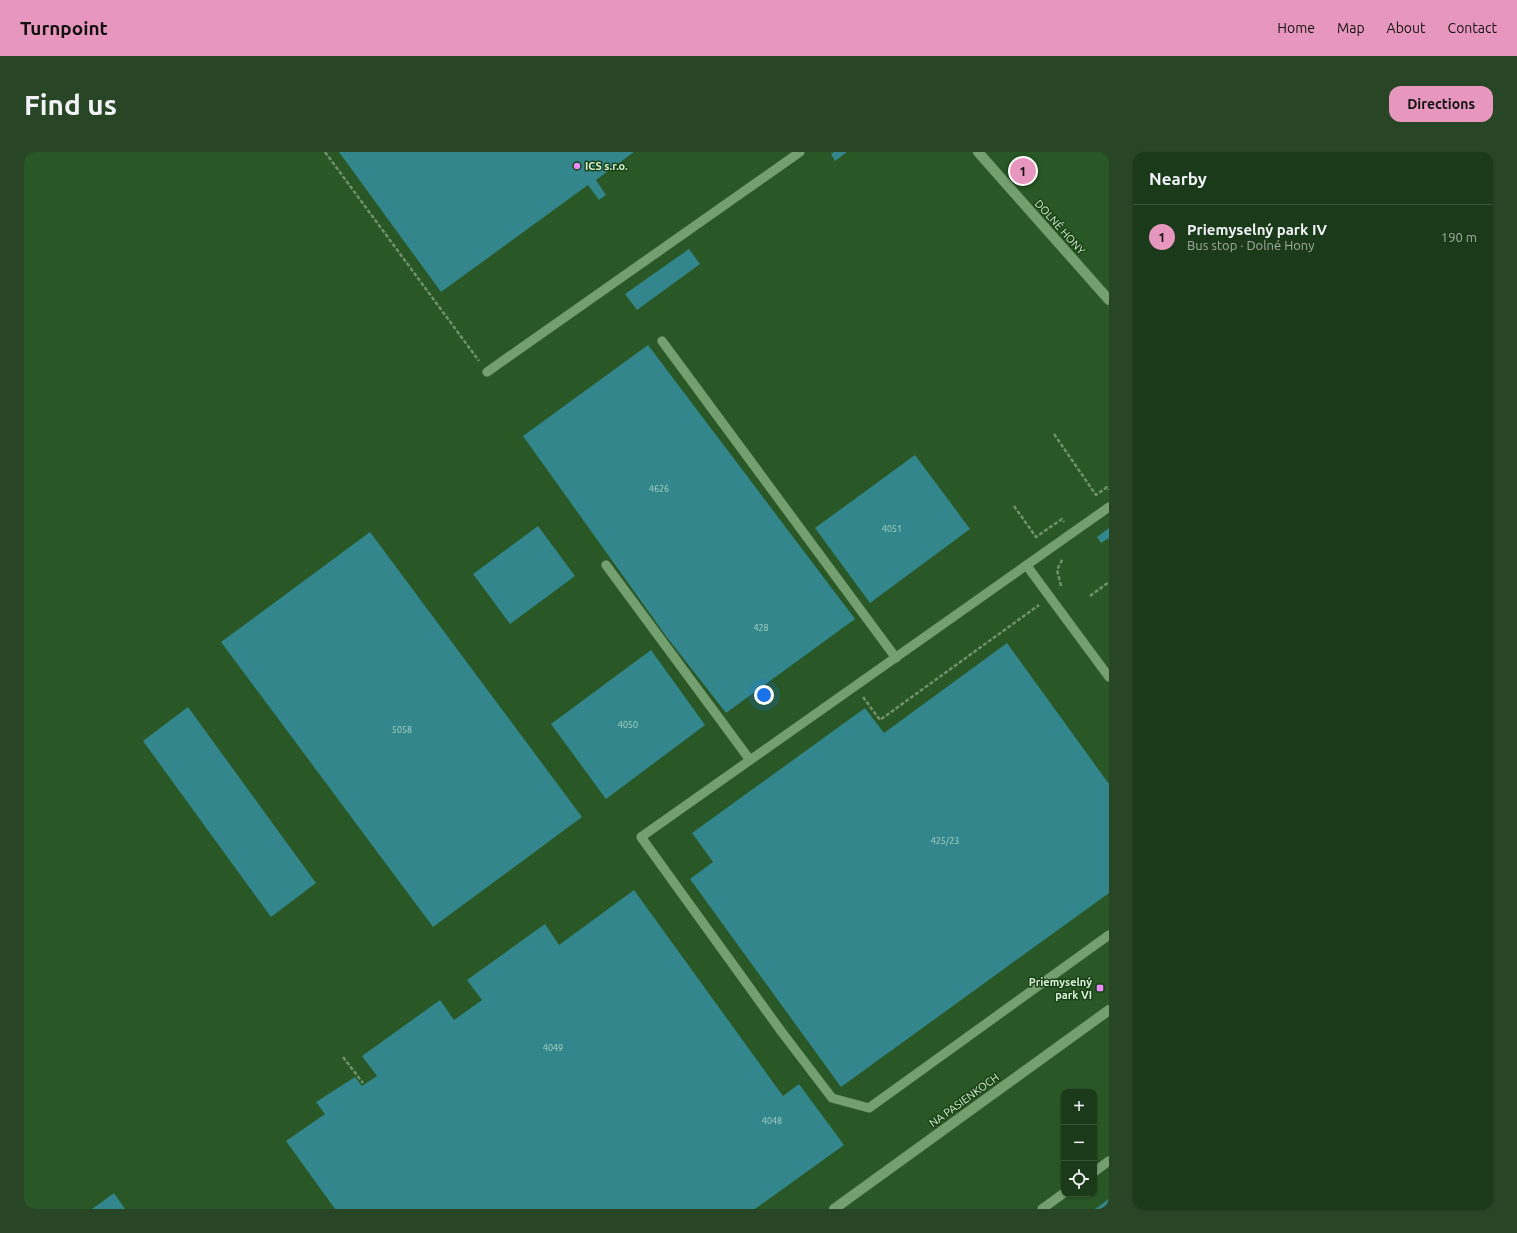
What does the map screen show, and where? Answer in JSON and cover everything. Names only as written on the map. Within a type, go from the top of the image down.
[{"type":"street","name":"DOLNÉ HONY","points":[[978,152],[1109,300]]},
{"type":"street","name":"NA PASIENKOCH","points":[[834,1209],[1109,1010]]},
{"type":"lane","points":[[487,372],[800,152]]},
{"type":"lane","points":[[662,341],[896,658]]},
{"type":"lane","points":[[1109,507],[1028,566],[641,837],[776,1024],[832,1098],[869,1108],[1109,936]]},
{"type":"lane","points":[[606,565],[750,760]]},
{"type":"lane","points":[[1028,566],[1109,677]]},
{"type":"lane","points":[[1097,1170],[1109,1161]]},
{"type":"lane","points":[[1042,1209],[1061,1195]]},
{"type":"path","points":[[325,152],[487,372]]},
{"type":"path","points":[[1054,434],[1096,494],[1107,487],[1109,490]]},
{"type":"path","points":[[1014,506],[1036,537],[1062,519],[1072,534]]},
{"type":"path","points":[[855,687],[880,720],[1062,587],[1057,570],[1063,558],[1069,554]]},
{"type":"path","points":[[1090,596],[1109,582]]},
{"type":"path","points":[[343,1057],[363,1083]]},
{"type":"shaded area","points":[[24,152],[1109,152],[1109,1209],[24,1209]]},
{"type":"building","points":[[339,152],[634,152],[596,180],[606,195],[599,200],[588,185],[441,292]]},
{"type":"building","points":[[834,152],[847,152],[835,161],[831,154]]},
{"type":"building","points":[[689,249],[700,264],[637,310],[625,294]]},
{"type":"building","points":[[648,345],[855,619],[726,713],[666,636],[523,436]]},
{"type":"building","points":[[915,455],[970,529],[870,603],[815,528]]},
{"type":"building","points":[[538,526],[575,576],[510,624],[473,574]]},
{"type":"building","points":[[1109,528],[1109,538],[1101,543],[1097,537]]},
{"type":"building","points":[[370,532],[582,817],[433,927],[221,642]]},
{"type":"building","points":[[1007,643],[1109,784],[1109,893],[841,1087],[690,879],[713,862],[692,833],[865,708],[884,733]]},
{"type":"building","points":[[651,650],[705,725],[606,799],[551,724]]},
{"type":"building","points":[[188,707],[316,883],[271,917],[143,741]]},
{"type":"building","points":[[634,890],[783,1096],[799,1084],[844,1145],[755,1209],[335,1209],[286,1141],[325,1114],[316,1102],[355,1077],[362,1086],[377,1076],[362,1056],[440,1000],[454,1020],[482,1000],[467,980],[545,924],[559,945]]},
{"type":"building","points":[[114,1193],[125,1209],[92,1209]]},
{"type":"building","points":[[1109,1199],[1109,1209],[1095,1209]]},
{"type":"place","name":"ICS s.r.o.","points":[[577,166]]},
{"type":"place","name":"Priemyselný park IV","points":[[1023,171]]},
{"type":"place","name":"Priemyselný park VI","points":[[1100,988]]}]
